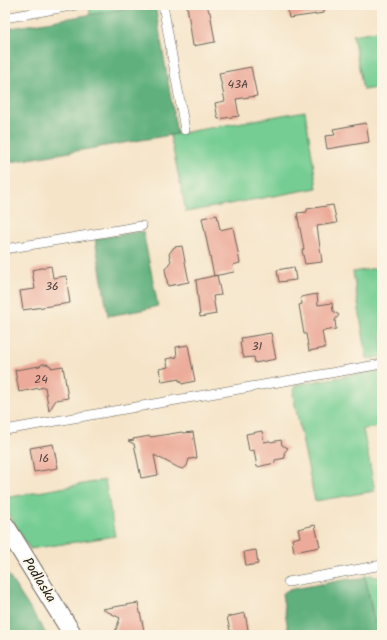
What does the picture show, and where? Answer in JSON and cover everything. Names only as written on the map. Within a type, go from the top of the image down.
[{"type":"street","name":"Podlaska","points":[[5,525],[73,635]]},
{"type":"lane","points":[[5,18],[76,5]]},
{"type":"lane","points":[[163,5],[185,130]]},
{"type":"lane","points":[[5,249],[142,226]]},
{"type":"lane","points":[[5,430],[382,364]]},
{"type":"lane","points":[[288,582],[382,565]]},
{"type":"green space","points":[[89,5],[146,5],[90,15]]},
{"type":"green space","points":[[146,5],[155,5],[177,134],[5,163],[5,29]]},
{"type":"green space","points":[[382,30],[382,87],[363,90],[353,35]]},
{"type":"green space","points":[[305,111],[317,188],[186,212],[170,135]]},
{"type":"green space","points":[[143,231],[158,306],[108,316],[95,239]]},
{"type":"green space","points":[[382,267],[382,357],[367,359],[353,272]]},
{"type":"green space","points":[[382,370],[382,427],[363,429],[375,491],[315,501],[293,395],[295,385]]},
{"type":"green space","points":[[105,480],[115,536],[30,549],[5,509],[5,498]]},
{"type":"green space","points":[[5,570],[47,635],[5,635]]},
{"type":"green space","points":[[371,575],[375,577],[382,577],[382,635],[377,635],[365,576]]},
{"type":"green space","points":[[365,576],[377,635],[289,635],[282,594],[288,590],[349,579],[361,579]]},
{"type":"building","points":[[187,5],[207,5],[210,12],[215,42],[193,46]]},
{"type":"building","points":[[287,5],[324,5],[324,13],[289,18]]},
{"type":"building","points":[[251,67],[257,96],[236,99],[239,116],[218,119],[215,103],[225,101],[219,73]]},
{"type":"building","points":[[366,123],[369,142],[327,149],[325,136],[335,135],[333,129]]},
{"type":"building","points":[[333,205],[337,223],[317,226],[322,262],[305,264],[302,250],[304,249],[297,213],[307,212],[307,209]]},
{"type":"building","points":[[217,215],[220,230],[233,227],[240,263],[233,265],[234,272],[214,276],[202,218]]},
{"type":"building","points":[[182,246],[189,282],[168,286],[165,269],[171,261],[169,254],[174,247]]},
{"type":"building","points":[[51,266],[53,278],[66,276],[70,303],[23,310],[20,291],[35,289],[32,270]]},
{"type":"building","points":[[294,267],[296,280],[279,282],[277,270]]},
{"type":"building","points":[[217,275],[221,295],[213,296],[216,314],[200,317],[196,280]]},
{"type":"building","points":[[317,294],[318,305],[332,303],[333,311],[339,315],[335,320],[336,329],[322,331],[325,348],[309,351],[306,334],[304,334],[299,305],[302,304],[301,297]]},
{"type":"building","points":[[271,333],[276,359],[255,363],[254,357],[244,358],[240,342],[242,342],[241,338]]},
{"type":"building","points":[[188,345],[195,381],[182,384],[179,379],[162,382],[159,369],[168,367],[166,359],[177,357],[176,347]]},
{"type":"building","points":[[42,364],[51,366],[51,368],[63,366],[68,398],[56,400],[49,411],[45,387],[19,392],[15,370],[40,366]]},
{"type":"building","points":[[262,431],[264,442],[281,440],[282,445],[288,448],[284,453],[285,458],[275,460],[275,463],[257,467],[254,450],[249,451],[246,434]]},
{"type":"building","points":[[193,432],[197,458],[189,459],[187,466],[183,469],[154,455],[158,475],[141,478],[134,444],[128,441],[150,436]]},
{"type":"building","points":[[53,444],[58,468],[34,472],[30,448]]},
{"type":"building","points":[[315,525],[320,547],[294,552],[292,539],[300,537],[298,529]]},
{"type":"building","points":[[256,550],[258,564],[246,566],[244,552]]},
{"type":"building","points":[[138,603],[145,635],[114,635],[120,618],[102,609]]},
{"type":"building","points":[[245,613],[249,635],[231,635],[227,617]]}]
